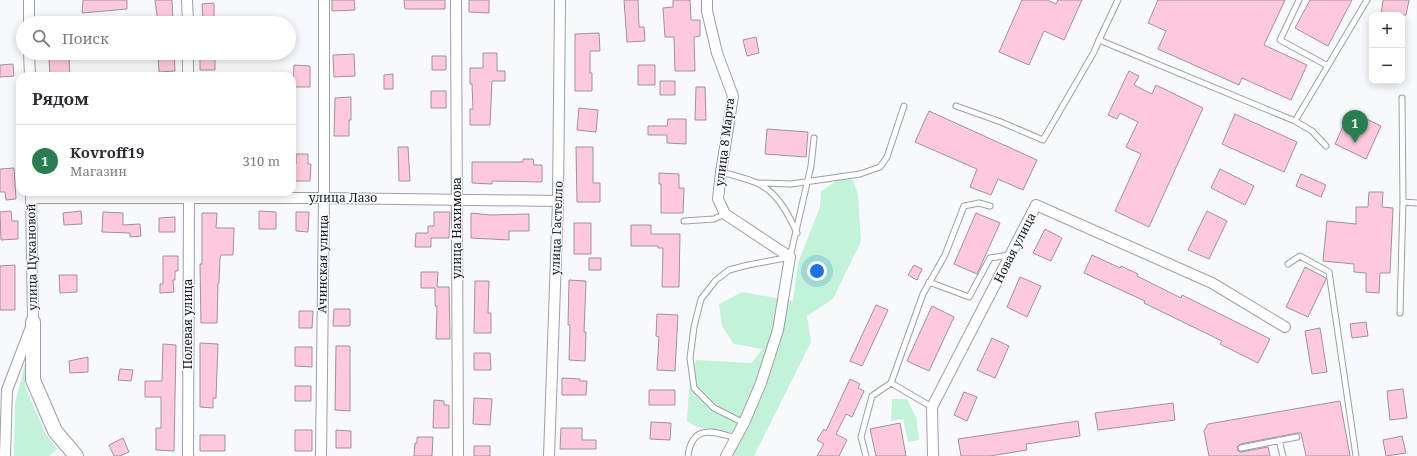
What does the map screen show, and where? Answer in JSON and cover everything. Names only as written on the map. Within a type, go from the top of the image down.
[{"type":"street","points":[[29,0],[29,16]]},
{"type":"street","points":[[187,0],[188,16]]},
{"type":"street","name":"Ачинская улица","points":[[321,456],[324,198],[324,0]]},
{"type":"street","name":"улица Нахимова","points":[[456,0],[458,456]]},
{"type":"street","name":"улица Гастелло","points":[[549,456],[558,201],[560,0]]},
{"type":"street","name":"улица 8 Марта","points":[[707,0],[707,11],[717,53],[733,96],[720,172],[718,199],[725,214]]},
{"type":"street","points":[[29,60],[30,72]]},
{"type":"street","points":[[188,60],[188,72]]},
{"type":"street","name":"улица Цукановой","points":[[31,196],[32,322]]},
{"type":"street","name":"Полевая улица","points":[[188,456],[189,196]]},
{"type":"street","name":"улица Лазо","points":[[234,196],[558,201]]},
{"type":"street","name":"Новая улица","points":[[934,456],[932,407],[1036,206],[1212,283],[1285,327]]},
{"type":"street","points":[[725,214],[790,257],[778,330],[761,383],[744,423],[726,456]]},
{"type":"street","points":[[5,456],[7,390],[32,322]]},
{"type":"street","points":[[32,322],[33,380],[55,431],[76,456]]},
{"type":"lane","points":[[956,106],[1001,122],[1043,140],[1094,52],[1118,0]]},
{"type":"lane","points":[[1299,0],[1280,40],[1328,66]]},
{"type":"lane","points":[[1295,121],[1367,0]]},
{"type":"lane","points":[[1099,40],[1295,121],[1312,131],[1326,146]]},
{"type":"lane","points":[[1400,313],[1403,202],[1402,98]]},
{"type":"lane","points":[[720,172],[758,183],[791,184],[860,174],[880,166],[887,157],[904,106]]},
{"type":"lane","points":[[744,423],[714,408],[694,388],[690,358],[694,327],[701,299],[716,280],[729,270],[748,264],[790,257],[797,233],[808,182],[814,138]]},
{"type":"lane","points":[[758,183],[773,194],[782,205],[797,233]]},
{"type":"lane","points":[[1403,202],[1417,203]]},
{"type":"lane","points":[[866,456],[861,437],[872,396],[891,383],[923,294],[945,255],[964,206],[980,203],[990,206]]},
{"type":"lane","points":[[684,221],[714,219],[725,214]]},
{"type":"lane","points":[[930,282],[969,297],[990,258],[1011,255]]},
{"type":"lane","points":[[1288,264],[1300,256],[1329,272],[1356,456]]},
{"type":"lane","points":[[891,383],[932,407]]},
{"type":"lane","points":[[688,456],[692,441],[698,434],[709,431],[736,438]]},
{"type":"lane","points":[[1241,448],[1297,437]]},
{"type":"lane","points":[[1279,440],[1283,456]]},
{"type":"green space","points":[[841,178],[853,180],[858,195],[861,241],[833,299],[807,316],[811,342],[754,456],[731,456],[742,434],[696,427],[687,421],[689,390],[696,360],[752,363],[762,349],[734,344],[722,326],[719,304],[742,292],[793,301],[798,263],[820,207],[821,191]]},
{"type":"green space","points":[[25,364],[25,386],[45,433],[57,449],[49,456],[14,456],[15,403]]},
{"type":"green space","points":[[892,399],[907,399],[916,417],[919,440],[908,442],[903,419],[891,421]]},
{"type":"building","points":[[83,0],[127,0],[127,9],[82,13]]},
{"type":"building","points":[[155,0],[172,0],[173,16],[157,16]]},
{"type":"building","points":[[332,0],[354,0],[355,10],[332,11]]},
{"type":"building","points":[[404,0],[445,0],[445,9],[405,9]]},
{"type":"building","points":[[469,0],[489,0],[489,13],[469,12]]},
{"type":"building","points":[[624,0],[638,0],[639,27],[644,27],[645,41],[627,42]]},
{"type":"building","points":[[673,0],[690,0],[691,20],[700,20],[700,36],[694,37],[695,71],[675,71],[674,37],[665,37],[663,8],[673,7]]},
{"type":"building","points":[[1022,0],[1047,0],[1056,4],[1058,0],[1082,0],[1064,40],[1044,31],[1029,65],[999,52]]},
{"type":"building","points":[[1158,0],[1285,0],[1264,45],[1307,65],[1291,100],[1242,78],[1239,85],[1158,49],[1166,31],[1148,23]]},
{"type":"building","points":[[1310,0],[1352,0],[1328,46],[1295,28]]},
{"type":"building","points":[[1383,0],[1409,0],[1406,15],[1405,12],[1381,12]]},
{"type":"building","points":[[214,3],[214,16],[203,16],[202,4]]},
{"type":"building","points":[[599,33],[600,51],[590,51],[592,91],[575,91],[575,34]]},
{"type":"building","points":[[756,37],[759,53],[747,56],[743,40]]},
{"type":"building","points":[[483,53],[497,53],[497,71],[505,71],[505,81],[492,81],[490,125],[470,125],[470,109],[473,109],[470,68],[483,68]]},
{"type":"building","points":[[354,54],[355,76],[334,77],[333,55]]},
{"type":"building","points":[[432,56],[446,56],[446,70],[432,70]]},
{"type":"building","points":[[49,60],[69,60],[70,72],[50,72]]},
{"type":"building","points":[[158,60],[174,60],[175,71],[159,72]]},
{"type":"building","points":[[200,60],[215,60],[215,70],[200,70]]},
{"type":"building","points":[[13,64],[14,76],[0,77],[0,65]]},
{"type":"building","points":[[294,65],[310,66],[310,87],[296,87],[296,72],[294,72]]},
{"type":"building","points":[[638,65],[655,65],[655,85],[638,85]]},
{"type":"building","points":[[1129,71],[1139,76],[1134,85],[1152,94],[1156,85],[1203,108],[1149,227],[1115,211],[1141,154],[1126,147],[1138,122],[1120,113],[1117,119],[1108,115]]},
{"type":"building","points":[[393,74],[393,89],[384,89],[384,75]]},
{"type":"building","points":[[660,81],[675,81],[675,95],[660,95]]},
{"type":"building","points":[[696,87],[705,87],[706,120],[695,120]]},
{"type":"building","points":[[431,91],[446,91],[446,108],[431,108]]},
{"type":"building","points":[[351,97],[349,136],[334,136],[335,98]]},
{"type":"building","points":[[579,108],[598,110],[596,132],[577,130]]},
{"type":"building","points":[[929,111],[1037,160],[1023,190],[998,179],[991,195],[970,187],[977,169],[915,142]]},
{"type":"building","points":[[1350,111],[1381,126],[1366,159],[1335,144]]},
{"type":"building","points":[[1235,114],[1297,142],[1284,172],[1222,144]]},
{"type":"building","points":[[668,119],[686,119],[686,144],[667,143],[667,135],[648,135],[648,126],[667,126]]},
{"type":"building","points":[[767,129],[808,132],[806,157],[765,154]]},
{"type":"building","points":[[398,147],[408,147],[410,181],[399,181]]},
{"type":"building","points":[[576,147],[593,147],[593,183],[600,183],[600,202],[577,202]]},
{"type":"building","points":[[296,154],[308,154],[308,164],[311,164],[310,181],[296,181]]},
{"type":"building","points":[[523,159],[533,159],[534,165],[542,165],[542,182],[492,181],[492,184],[472,183],[472,162],[523,162]]},
{"type":"building","points":[[14,168],[16,199],[6,200],[5,192],[0,192],[0,169]]},
{"type":"building","points":[[1220,169],[1254,186],[1245,205],[1211,188]]},
{"type":"building","points":[[659,173],[679,174],[679,188],[684,188],[683,213],[661,213],[661,184],[659,184]]},
{"type":"building","points":[[1301,174],[1326,185],[1321,197],[1296,186]]},
{"type":"building","points":[[1369,192],[1383,192],[1382,207],[1393,208],[1390,273],[1380,273],[1379,293],[1366,292],[1366,273],[1354,272],[1354,264],[1323,261],[1327,221],[1356,224],[1356,207],[1368,207]]},
{"type":"building","points":[[11,211],[12,221],[18,221],[18,239],[1,240],[0,212]]},
{"type":"building","points":[[81,211],[82,224],[64,225],[63,213]]},
{"type":"building","points":[[259,211],[276,212],[276,229],[259,229]]},
{"type":"building","points":[[1207,211],[1227,221],[1209,259],[1188,250]]},
{"type":"building","points":[[103,212],[123,213],[123,225],[140,224],[141,236],[130,237],[130,233],[102,232]]},
{"type":"building","points":[[296,212],[309,212],[308,232],[296,231]]},
{"type":"building","points":[[434,212],[450,212],[449,238],[431,238],[431,247],[415,247],[416,233],[428,233],[428,226],[434,226]]},
{"type":"building","points":[[202,213],[217,213],[216,228],[234,228],[233,255],[221,255],[220,258],[217,323],[201,323],[200,264],[202,264]]},
{"type":"building","points":[[471,213],[490,215],[529,214],[529,231],[509,231],[509,240],[471,238]]},
{"type":"building","points":[[976,213],[1000,223],[977,274],[954,264]]},
{"type":"building","points":[[175,217],[175,232],[159,232],[159,218]]},
{"type":"building","points":[[574,223],[591,223],[591,254],[574,254]]},
{"type":"building","points":[[631,225],[651,225],[651,234],[680,234],[679,287],[662,287],[663,248],[658,248],[658,246],[631,246]]},
{"type":"building","points":[[1045,229],[1062,238],[1051,261],[1033,253]]},
{"type":"building","points":[[1092,255],[1120,268],[1121,266],[1138,274],[1137,276],[1181,298],[1182,295],[1270,339],[1258,363],[1220,344],[1222,341],[1144,303],[1145,301],[1084,273]]},
{"type":"building","points":[[163,256],[178,256],[178,271],[175,271],[175,280],[173,280],[174,292],[160,293],[160,284],[163,284]]},
{"type":"building","points":[[589,258],[601,258],[601,270],[589,270]]},
{"type":"building","points":[[15,265],[15,310],[0,310],[0,266]]},
{"type":"building","points":[[914,265],[922,269],[917,280],[908,275]]},
{"type":"building","points":[[1305,267],[1326,278],[1308,317],[1286,307]]},
{"type":"building","points":[[421,272],[438,272],[437,287],[449,287],[450,339],[436,339],[437,306],[435,306],[435,288],[421,288]]},
{"type":"building","points":[[59,275],[77,275],[77,292],[60,293]]},
{"type":"building","points":[[1020,277],[1041,286],[1027,317],[1007,307]]},
{"type":"building","points":[[569,280],[586,281],[584,332],[586,332],[585,361],[569,360]]},
{"type":"building","points":[[475,281],[489,281],[488,313],[491,313],[491,333],[474,333]]},
{"type":"building","points":[[876,305],[888,310],[862,366],[850,361]]},
{"type":"building","points":[[932,306],[954,317],[929,371],[907,361]]},
{"type":"building","points":[[334,309],[350,309],[350,326],[333,326]]},
{"type":"building","points":[[299,311],[313,311],[312,328],[299,328]]},
{"type":"building","points":[[657,314],[678,315],[675,371],[657,370],[659,337],[656,336]]},
{"type":"building","points":[[1366,322],[1368,336],[1352,338],[1350,324]]},
{"type":"building","points":[[1320,328],[1327,372],[1312,374],[1305,331]]},
{"type":"building","points":[[992,338],[1009,346],[995,378],[977,370]]},
{"type":"building","points":[[200,343],[218,344],[216,398],[213,398],[213,408],[200,407]]},
{"type":"building","points":[[163,344],[176,345],[174,451],[156,450],[156,428],[161,428],[161,397],[145,397],[145,381],[162,381]]},
{"type":"building","points":[[336,346],[350,346],[350,411],[335,410]]},
{"type":"building","points":[[295,347],[312,347],[312,367],[295,366]]},
{"type":"building","points":[[474,353],[490,353],[491,370],[474,370]]},
{"type":"building","points":[[88,357],[88,372],[70,373],[69,361]]},
{"type":"building","points":[[120,369],[133,370],[131,381],[118,380]]},
{"type":"building","points":[[562,378],[587,381],[586,395],[562,395]]},
{"type":"building","points":[[850,379],[860,384],[858,388],[864,391],[852,417],[846,414],[836,434],[847,440],[839,456],[817,456],[824,444],[817,440],[824,429],[826,431]]},
{"type":"building","points":[[295,386],[311,386],[311,401],[295,401]]},
{"type":"building","points":[[1403,389],[1407,418],[1390,420],[1387,391]]},
{"type":"building","points":[[649,390],[675,390],[675,405],[649,405]]},
{"type":"building","points":[[964,392],[977,397],[967,421],[954,415]]},
{"type":"building","points":[[474,398],[492,399],[490,425],[473,424]]},
{"type":"building","points":[[434,400],[444,401],[444,405],[449,405],[449,428],[433,428]]},
{"type":"building","points":[[1340,401],[1350,456],[1306,456],[1301,433],[1297,433],[1240,444],[1237,447],[1238,451],[1241,452],[1268,447],[1270,456],[1209,456],[1204,431],[1208,424]]},
{"type":"building","points":[[1173,403],[1175,420],[1098,430],[1095,413]]},
{"type":"building","points":[[1078,421],[1080,436],[1026,444],[1027,450],[990,456],[961,456],[958,439]]},
{"type":"building","points":[[651,422],[671,423],[670,440],[650,439]]},
{"type":"building","points":[[900,423],[906,456],[876,456],[870,429]]},
{"type":"building","points":[[561,428],[582,428],[582,440],[596,440],[596,449],[560,449]]},
{"type":"building","points":[[295,430],[312,430],[312,451],[295,451]]},
{"type":"building","points":[[336,430],[351,431],[351,448],[336,448]]},
{"type":"building","points":[[200,435],[225,435],[225,451],[200,451]]},
{"type":"building","points":[[1402,436],[1406,453],[1386,456],[1383,440]]},
{"type":"building","points":[[417,437],[433,437],[432,456],[414,456]]},
{"type":"building","points":[[123,438],[129,452],[120,456],[114,456],[109,445]]},
{"type":"building","points":[[474,446],[490,446],[490,456],[474,456]]},
{"type":"place","name":"Kovroff19","points":[[1355,143]]}]
